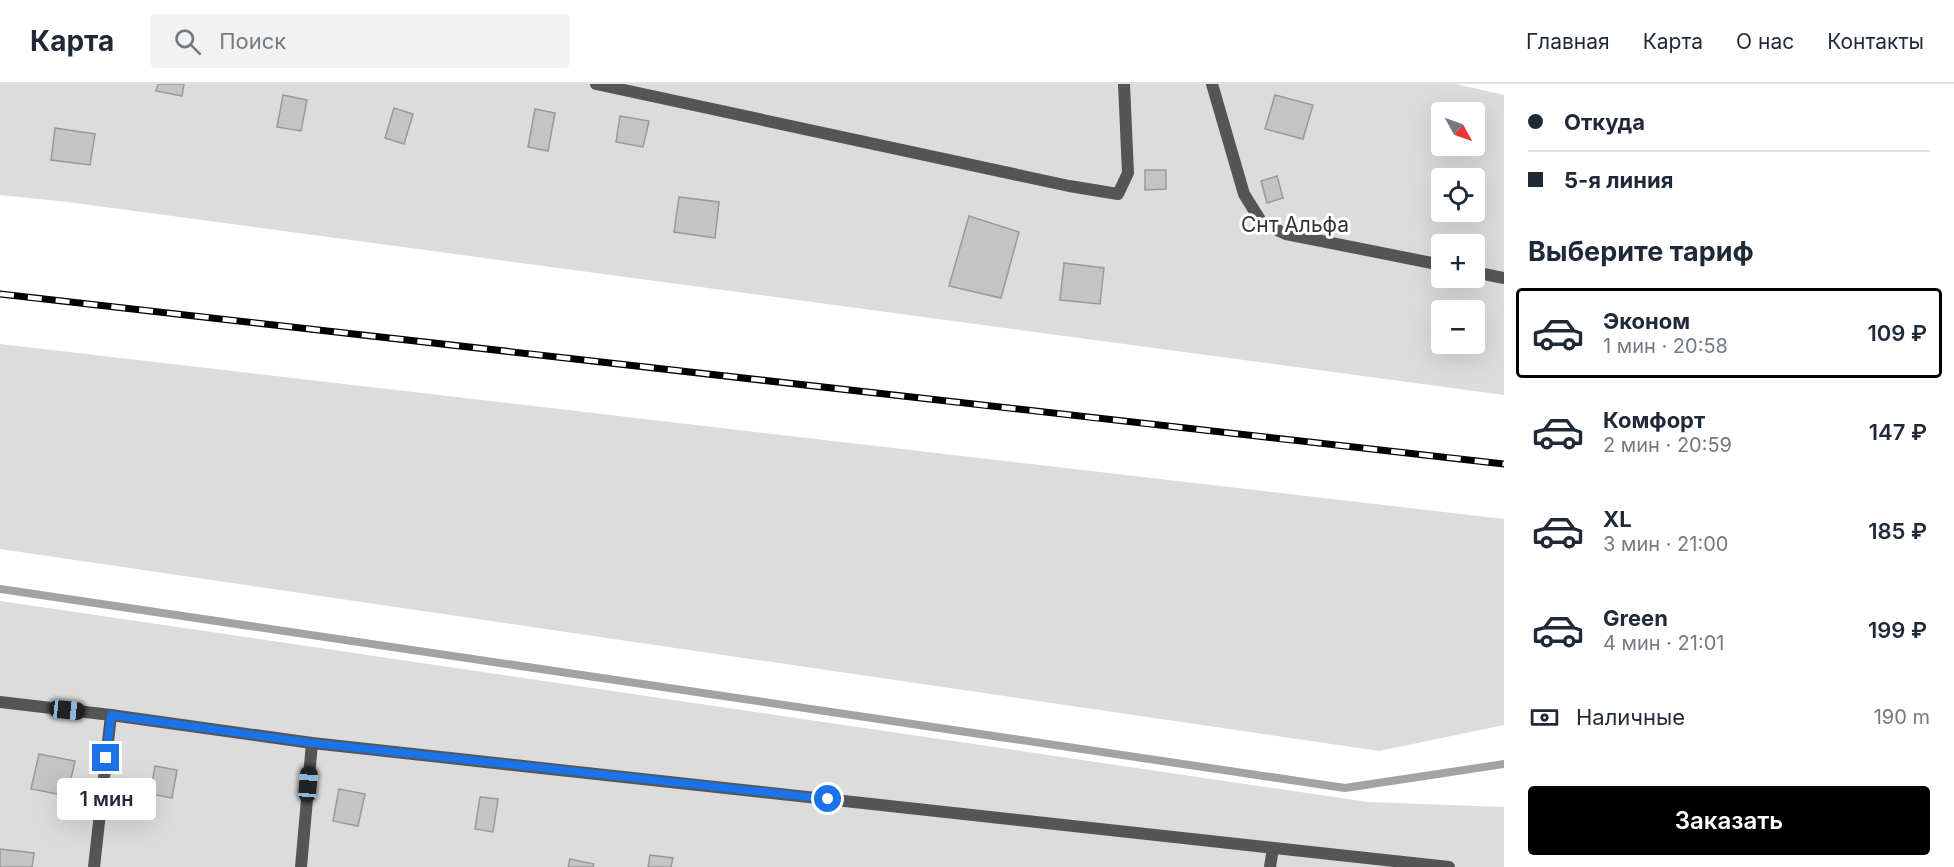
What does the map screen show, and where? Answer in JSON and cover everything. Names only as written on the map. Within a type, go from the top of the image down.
[{"type":"street","points":[[596,84],[1069,186],[1118,194],[1128,173],[1124,84]]},
{"type":"street","points":[[1212,84],[1244,194],[1262,223],[1286,234],[1431,263]]},
{"type":"street","points":[[1485,274],[1504,278]]},
{"type":"street","points":[[0,702],[312,743],[1449,867]]},
{"type":"street","points":[[94,867],[111,715]]},
{"type":"street","points":[[301,867],[312,743]]},
{"type":"street","points":[[1270,867],[1273,848]]},
{"type":"green space","name":"Снт Альфа","points":[[0,84],[1456,84],[1504,95],[1504,395],[68,202],[0,195]]},
{"type":"green space","points":[[0,344],[1504,519],[1504,725],[1379,751],[0,549]]},
{"type":"green space","points":[[0,601],[1368,802],[1504,807],[1504,867],[0,867]]},
{"type":"building","points":[[158,84],[184,84],[182,96],[156,91]]},
{"type":"building","points":[[283,95],[307,100],[301,131],[277,127]]},
{"type":"building","points":[[1275,95],[1313,105],[1303,139],[1265,129]]},
{"type":"building","points":[[394,108],[413,114],[404,144],[385,138]]},
{"type":"building","points":[[535,109],[555,113],[548,151],[528,147]]},
{"type":"building","points":[[620,116],[649,121],[643,147],[616,142]]},
{"type":"building","points":[[55,128],[95,134],[90,165],[51,160]]},
{"type":"building","points":[[1145,170],[1166,170],[1166,189],[1145,190]]},
{"type":"building","points":[[1277,176],[1283,198],[1267,203],[1261,181]]},
{"type":"building","points":[[679,197],[719,202],[715,238],[674,232]]},
{"type":"building","points":[[969,216],[1019,232],[1001,298],[949,286]]},
{"type":"building","points":[[1064,263],[1104,268],[1100,304],[1060,300]]},
{"type":"building","points":[[39,754],[75,761],[67,796],[31,789]]},
{"type":"building","points":[[155,766],[177,770],[172,798],[150,794]]},
{"type":"building","points":[[339,789],[365,794],[358,826],[333,821]]},
{"type":"building","points":[[480,797],[498,799],[493,832],[475,829]]},
{"type":"building","points":[[0,849],[34,853],[32,867],[0,867]]},
{"type":"building","points":[[650,855],[673,858],[671,867],[648,867]]},
{"type":"building","points":[[570,859],[594,864],[593,867],[568,867]]},
{"type":"waterway","points":[[0,589],[1345,788],[1504,764]]},
{"type":"railway","points":[[0,294],[1504,464]]},
{"type":"route","points":[[106,758],[111,715],[312,743],[828,799]]}]
